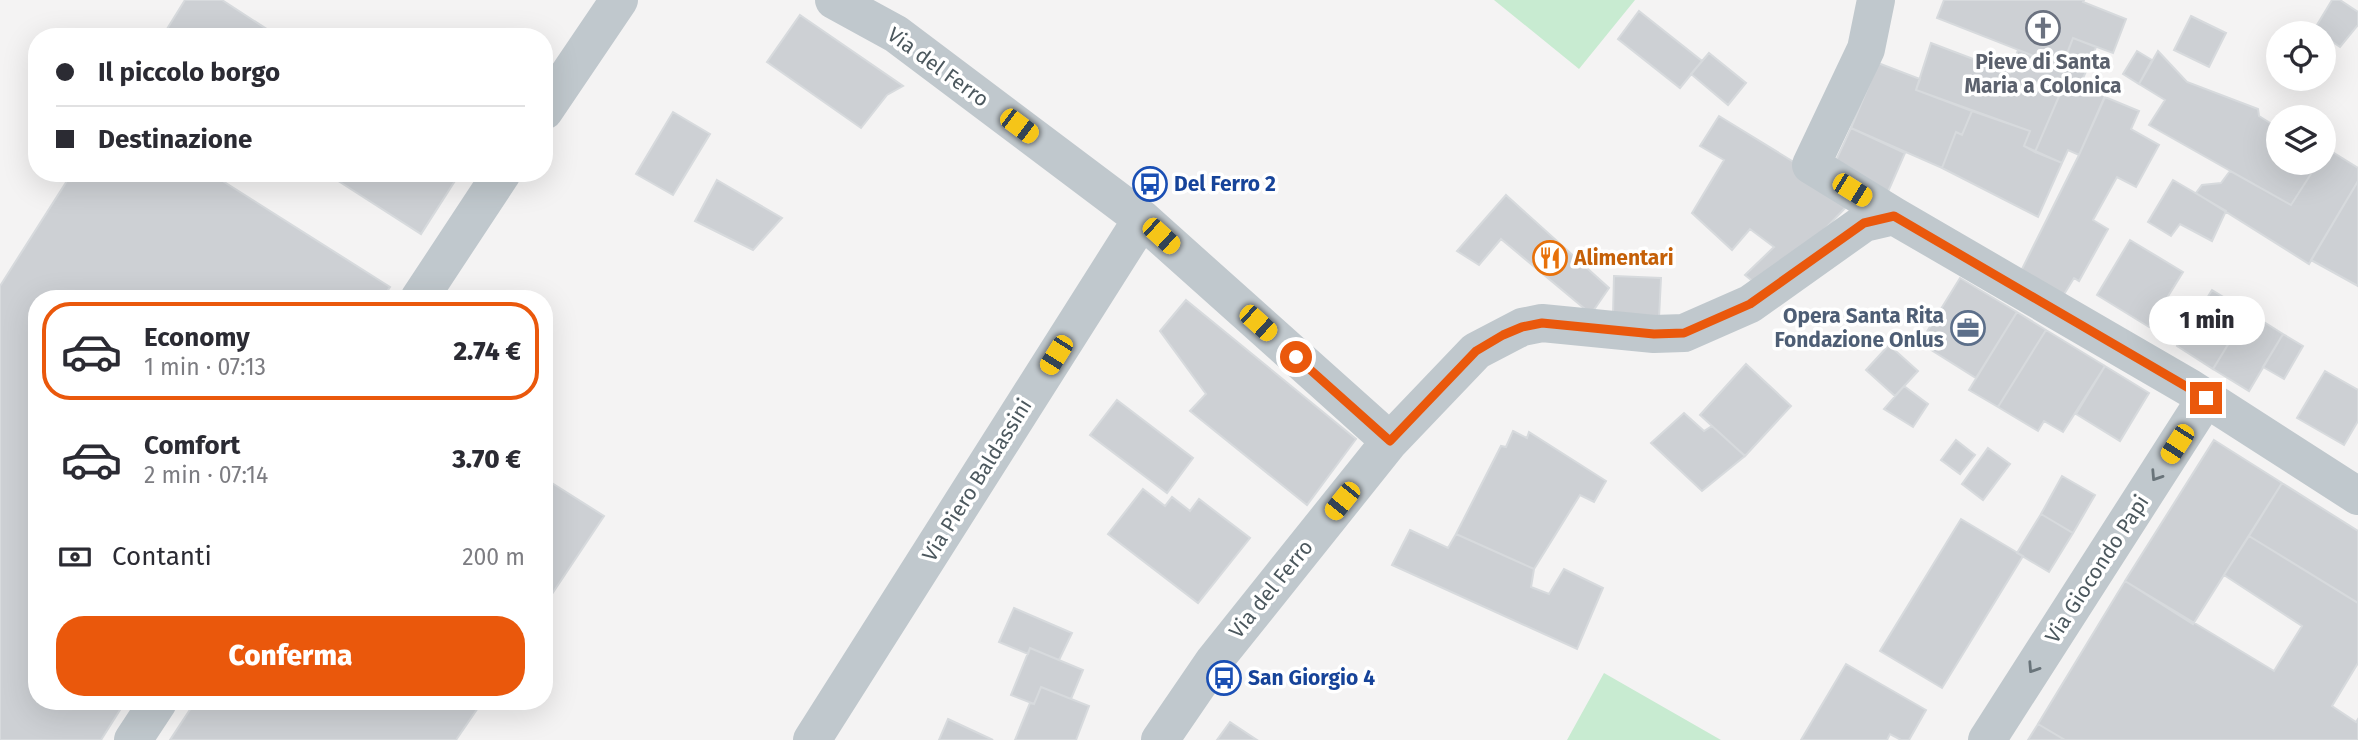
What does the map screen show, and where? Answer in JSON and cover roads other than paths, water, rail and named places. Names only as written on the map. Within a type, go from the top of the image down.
[{"type":"street","points":[[553,98],[619,0]]},
{"type":"street","name":"Via del Ferro","points":[[834,0],[896,34],[1142,219],[1390,441],[1214,661],[1160,740]]},
{"type":"street","points":[[1876,0],[1867,49],[1811,165],[2206,398],[2358,496]]},
{"type":"street","points":[[425,290],[496,182]]},
{"type":"street","points":[[1390,441],[1476,351],[1503,335],[1542,323],[1630,332],[1684,333],[1750,304],[1864,223],[1894,216]]},
{"type":"street","name":"Via Piero Baldassini","points":[[813,740],[1142,219]]},
{"type":"street","name":"Via Giocondo Papi","points":[[1987,740],[2206,398]]},
{"type":"street","points":[[133,740],[153,710]]},
{"type":"place","name":"Pieve di Santa Maria a Colonica","points":[[2043,28]]},
{"type":"place","name":"Del Ferro 2","points":[[1150,184]]},
{"type":"place","name":"Alimentari","points":[[1550,258]]},
{"type":"place","name":"Opera Santa Rita Fondazione Onlus","points":[[1968,328]]},
{"type":"place","name":"San Giorgio 4","points":[[1224,678]]}]
